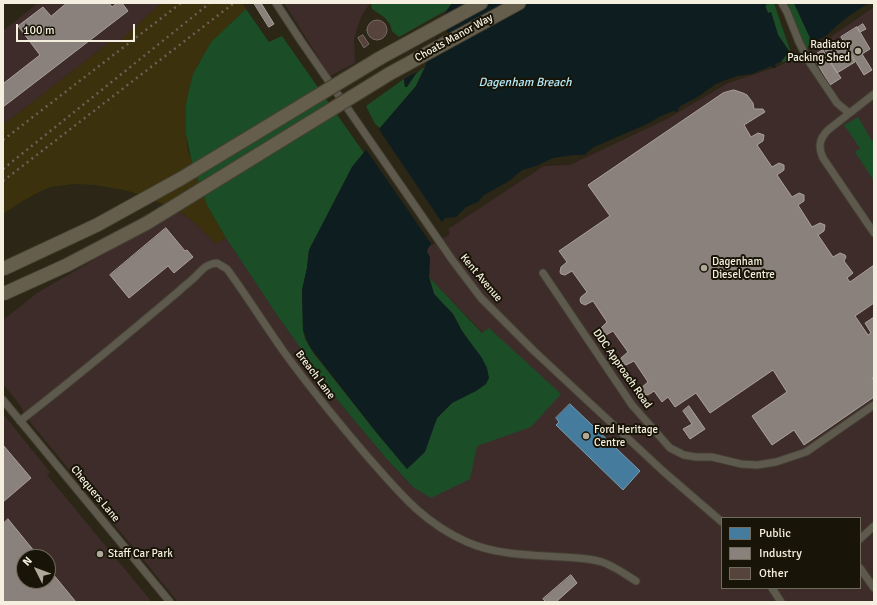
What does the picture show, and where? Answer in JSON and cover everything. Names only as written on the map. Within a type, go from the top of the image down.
[{"type":"highway","name":"Choats Manor Way","points":[[3,269],[97,225],[182,178],[380,58],[481,3]]},
{"type":"highway","name":"Choats Manor Way","points":[[3,294],[67,265],[147,223],[389,74],[519,3]]},
{"type":"street","name":"Kent Avenue","points":[[276,3],[439,241],[481,298],[534,351],[664,472],[721,521]]},
{"type":"street","points":[[782,3],[808,60],[837,102],[849,113]]},
{"type":"street","points":[[874,94],[825,133],[819,147],[823,158],[874,233]]},
{"type":"street","name":"Breach Lane","points":[[20,421],[138,326],[194,278],[204,267],[209,264],[217,263],[228,269],[285,353],[329,412],[398,491],[428,520],[442,529],[478,546],[523,554],[589,559],[613,566],[636,581]]},
{"type":"street","name":"DDC Approach Road","points":[[543,273],[632,405],[670,448],[684,455],[712,457],[741,464],[776,462],[806,452],[874,405]]},
{"type":"street","name":"Chequers Lane","points":[[3,400],[170,602]]},
{"type":"street","points":[[861,538],[874,526]]},
{"type":"street","points":[[861,569],[874,588]]},
{"type":"street","points":[[773,589],[781,602]]},
{"type":"shaded area","points":[[38,3],[161,3],[116,44],[111,41],[3,125],[3,31]]},
{"type":"shaded area","points":[[161,3],[242,3],[246,9],[211,42],[193,74],[186,104],[186,134],[188,151],[207,205],[226,238],[216,244],[195,223],[178,211],[142,195],[95,185],[74,184],[51,187],[21,202],[3,214],[3,125],[111,41],[116,44]]},
{"type":"shaded area","points":[[284,3],[370,3],[362,15],[354,39],[355,63],[330,76]]},
{"type":"shaded area","points":[[874,7],[874,602],[178,602],[30,422],[19,404],[3,384],[3,320],[37,293],[178,211],[195,223],[216,244],[226,238],[279,318],[339,402],[385,457],[413,487],[521,389],[483,333],[429,277],[430,257],[427,252],[428,246],[450,234],[448,229],[544,166],[570,165],[667,119],[728,83],[777,67],[816,47]]},
{"type":"shaded area","points":[[3,414],[50,472],[47,475],[152,602],[3,602]]},
{"type":"green space","points":[[371,3],[452,3],[447,10],[399,37],[392,31],[390,24],[384,17],[372,9]]},
{"type":"green space","points":[[764,3],[774,3],[793,59],[775,64],[781,62],[789,51],[778,35],[771,12],[768,13],[765,6],[767,5]]},
{"type":"green space","points":[[788,3],[794,3],[811,40],[805,53]]},
{"type":"green space","points":[[246,9],[269,42],[282,36],[364,153],[352,167],[309,250],[302,290],[303,330],[305,339],[314,354],[376,432],[407,469],[437,418],[487,368],[462,331],[453,314],[434,294],[429,277],[482,333],[489,328],[561,394],[531,427],[477,446],[470,479],[431,498],[413,487],[385,457],[339,402],[279,318],[226,238],[207,205],[192,163],[186,134],[186,104],[193,74],[211,42]]},
{"type":"green space","points":[[425,67],[416,86],[380,128],[375,124],[366,106],[404,79],[405,87],[418,72]]},
{"type":"green space","points":[[858,117],[874,144],[874,181],[855,152],[860,148],[844,125]]},
{"type":"water","name":"Dagenham Breach","points":[[452,3],[764,3],[767,5],[765,6],[768,13],[771,12],[778,35],[789,51],[781,62],[775,64],[776,67],[773,68],[771,66],[752,74],[737,76],[716,84],[696,98],[680,106],[677,112],[673,111],[594,147],[584,155],[553,158],[536,166],[522,170],[509,181],[484,195],[478,202],[466,207],[456,217],[445,218],[427,250],[430,257],[429,277],[434,294],[453,314],[462,331],[482,358],[487,368],[489,378],[486,384],[476,391],[452,403],[437,418],[425,452],[407,469],[376,432],[310,347],[303,330],[302,290],[309,250],[352,167],[365,151],[380,128],[416,86],[437,37],[445,50],[455,45],[442,23],[447,10]]},
{"type":"water","points":[[794,3],[870,3],[851,14],[824,37],[811,40]]},
{"type":"water","points":[[417,72],[407,87],[405,87],[404,79]]},
{"type":"pier","points":[[378,128],[443,224],[435,243],[432,245],[365,148]]},
{"type":"building: Public","name":"Ford Heritage Centre","points":[[570,404],[640,471],[623,490],[556,425],[559,422],[556,418]]},
{"type":"building: Industry","points":[[67,3],[109,3],[112,7],[117,3],[122,3],[128,11],[3,107],[3,81],[4,83],[40,55],[18,26],[43,7],[51,16]]},
{"type":"building: Industry","points":[[254,3],[261,3],[274,24],[269,27]]},
{"type":"building: Industry","points":[[863,24],[866,29],[860,32],[857,28]]},
{"type":"building: Industry","name":"Radiator Packing Shed","points":[[857,27],[870,49],[862,54],[872,70],[864,75],[841,37]]},
{"type":"building: Industry","points":[[831,42],[835,49],[844,43],[855,62],[837,73],[825,54],[827,53],[824,49],[828,47],[826,45]]},
{"type":"building: Industry","points":[[823,50],[827,57],[817,63],[813,56]]},
{"type":"building: Industry","points":[[827,57],[841,78],[830,85],[817,63]]},
{"type":"building: Industry","name":"Dagenham Diesel Centre","points":[[734,90],[747,95],[753,103],[754,109],[763,109],[765,112],[744,125],[751,137],[758,133],[764,135],[763,141],[757,145],[772,167],[779,163],[784,165],[784,170],[777,175],[792,197],[799,193],[804,195],[804,201],[798,205],[812,227],[820,223],[825,225],[824,231],[818,235],[833,257],[840,253],[845,255],[846,257],[844,261],[853,273],[847,278],[850,282],[874,265],[874,303],[855,316],[868,335],[871,333],[865,323],[874,317],[874,377],[872,378],[874,381],[874,397],[804,445],[794,430],[772,445],[752,416],[787,392],[773,370],[710,413],[696,393],[675,407],[668,397],[662,402],[654,391],[648,395],[643,394],[641,388],[648,382],[634,361],[626,365],[621,363],[621,358],[628,352],[613,331],[606,335],[601,333],[601,328],[607,322],[593,301],[585,305],[581,303],[581,297],[587,292],[572,271],[565,275],[561,274],[560,272],[561,267],[567,262],[559,251],[610,216],[588,185],[723,93]]},
{"type":"building: Industry","points":[[166,228],[185,251],[187,250],[193,257],[174,273],[168,266],[129,298],[110,275]]},
{"type":"building: Industry","points":[[689,406],[705,429],[690,439],[683,429],[692,424],[683,411]]},
{"type":"building: Industry","points":[[3,445],[31,478],[3,502]]},
{"type":"building: Industry","points":[[8,519],[32,549],[16,549],[16,589],[56,589],[56,578],[76,602],[3,602],[3,524]]},
{"type":"building: Industry","points":[[571,575],[577,583],[556,602],[546,602],[543,599]]},
{"type":"building: Other","points":[[377,20],[384,23],[387,30],[384,37],[377,40],[370,37],[367,30],[370,23]]},
{"type":"building: Other","points":[[363,35],[369,44],[364,48],[358,38]]},
{"type":"railway","points":[[3,140],[181,3]]},
{"type":"railway","points":[[3,169],[210,3]]},
{"type":"railway","points":[[3,181],[234,3]]},
{"type":"place","name":"Radiator Packing Shed","points":[[858,51]]},
{"type":"place","name":"Dagenham Diesel Centre","points":[[704,268]]},
{"type":"place","name":"Ford Heritage Centre","points":[[586,436]]},
{"type":"place","name":"Staff Car Park","points":[[100,554]]}]
